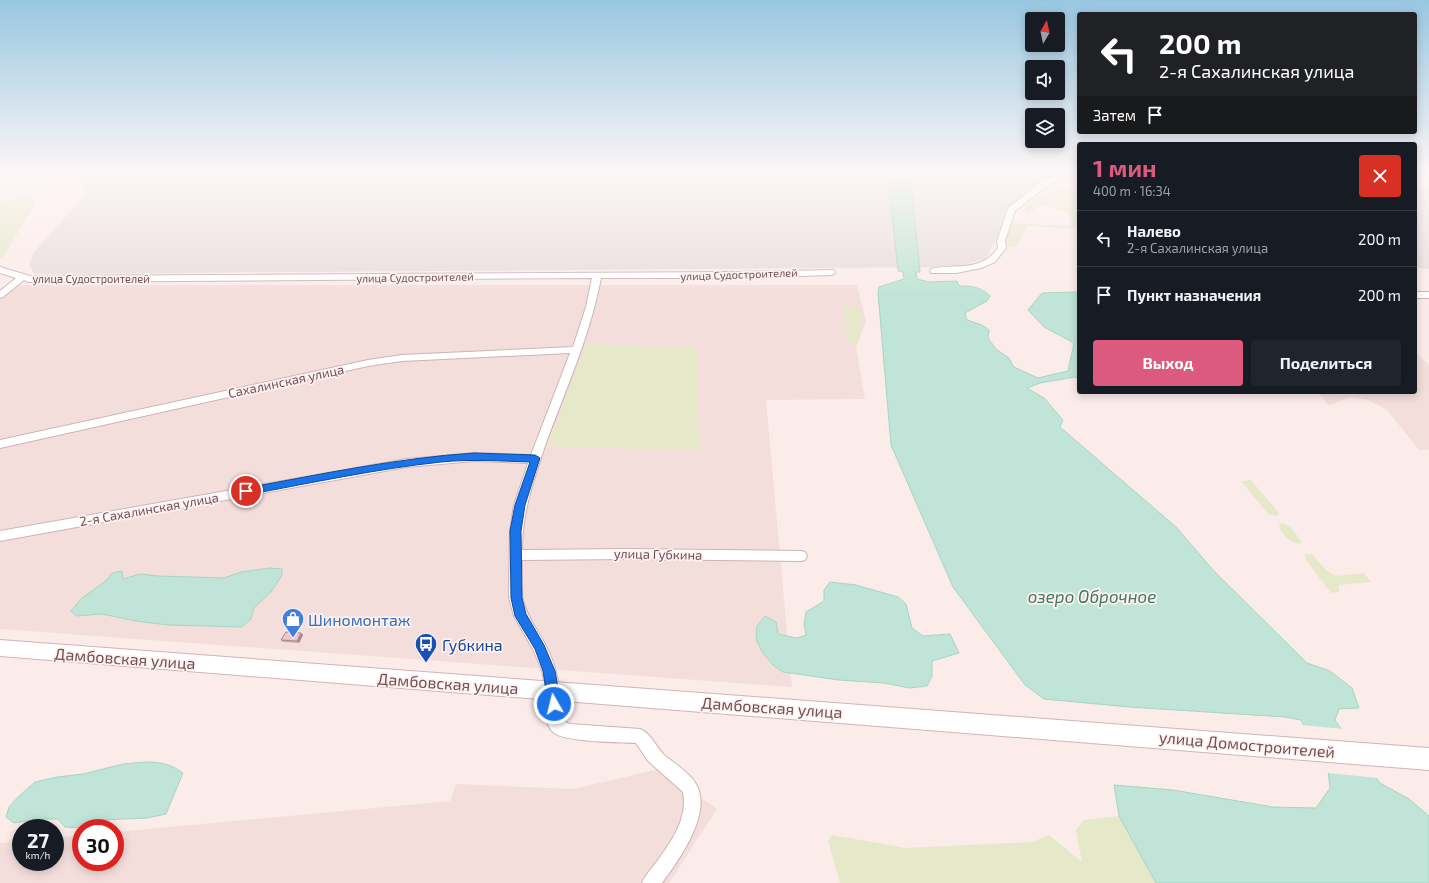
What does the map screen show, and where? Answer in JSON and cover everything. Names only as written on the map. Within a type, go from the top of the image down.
[{"type":"main road","name":"Дамбовская улица","points":[[0,648],[1064,730]]},
{"type":"main road","name":"улица Домостроителей","points":[[1064,730],[1429,759]]},
{"type":"street","points":[[934,271],[977,267],[992,260],[1002,248],[1001,241],[1009,215]]},
{"type":"street","name":"улица Судостроителей","points":[[0,270],[29,279],[736,275],[830,272]]},
{"type":"street","points":[[597,276],[591,307],[580,342],[535,458],[520,505],[516,531],[516,598],[521,616],[532,632],[549,671],[553,690],[556,725],[561,729],[640,736],[654,756],[690,788],[692,804],[689,820],[680,842],[677,849],[650,883]]},
{"type":"street","points":[[0,295],[22,277]]},
{"type":"street","points":[[1417,295],[1429,295]]},
{"type":"street","name":"Сахалинская улица","points":[[0,444],[368,363],[402,358],[576,350]]},
{"type":"street","name":"2-я Сахалинская улица","points":[[0,536],[407,463],[474,457],[535,458]]},
{"type":"street","name":"улица Губкина","points":[[516,555],[624,554],[801,556]]},
{"type":"shaded area","points":[[0,215],[28,215],[4,256],[0,258]]},
{"type":"shaded area","points":[[67,215],[1004,215],[996,240],[985,259],[955,267],[34,274],[29,264],[34,252]]},
{"type":"shaded area","points":[[1069,215],[1077,215],[1077,229],[1027,226],[1017,247],[1007,246],[1005,242],[1012,223],[1073,226]]},
{"type":"shaded area","points":[[1417,215],[1429,215],[1429,269],[1417,267]]},
{"type":"shaded area","points":[[6,285],[857,285],[866,322],[856,347],[865,399],[766,400],[792,687],[0,629],[0,290]]},
{"type":"shaded area","points":[[842,307],[859,307],[862,323],[845,323]]},
{"type":"shaded area","points":[[861,324],[862,330],[855,346],[850,346],[845,325]]},
{"type":"shaded area","points":[[586,344],[697,348],[699,451],[547,446]]},
{"type":"shaded area","points":[[1417,354],[1429,365],[1429,450],[1419,450],[1387,410],[1368,400],[1350,397],[1329,406],[1320,394],[1417,394]]},
{"type":"shaded area","points":[[1251,480],[1278,512],[1279,514],[1277,516],[1268,514],[1241,481]]},
{"type":"shaded area","points":[[1282,523],[1291,527],[1302,542],[1299,544],[1286,537],[1279,525]]},
{"type":"shaded area","points":[[1306,554],[1312,554],[1327,571],[1336,576],[1364,573],[1371,582],[1339,585],[1339,592],[1331,593],[1306,560]]},
{"type":"shaded area","points":[[660,769],[717,809],[669,883],[0,883],[0,843],[12,842],[12,871],[64,871],[64,837],[72,836],[72,871],[124,871],[124,831],[450,801],[456,784],[573,789]]},
{"type":"shaded area","points":[[1119,816],[1156,883],[840,883],[828,841],[832,835],[905,848],[1032,842],[1049,835],[1082,862],[1076,830],[1084,820]]},
{"type":"water","name":"озеро Оброчное","points":[[892,215],[914,215],[920,272],[916,272],[917,279],[929,282],[957,281],[959,286],[976,288],[990,296],[987,301],[965,313],[967,320],[982,325],[989,330],[988,338],[996,349],[1009,358],[1014,367],[1038,378],[1068,371],[1074,343],[1044,327],[1028,310],[1042,293],[1077,293],[1077,378],[1075,377],[1040,383],[1027,388],[1044,398],[1063,420],[1060,427],[1176,527],[1214,571],[1307,663],[1330,671],[1352,688],[1359,708],[1339,709],[1335,720],[1380,783],[1409,799],[1429,816],[1429,883],[1156,883],[1119,816],[1114,785],[1173,790],[1273,807],[1316,808],[1330,788],[1328,771],[1301,720],[1285,717],[1129,707],[1044,699],[1025,685],[953,587],[891,445],[878,293],[879,287],[904,279],[903,272],[898,271]]},
{"type":"water","points":[[270,568],[282,569],[282,575],[271,592],[254,608],[251,619],[242,627],[168,625],[136,621],[102,614],[76,616],[71,611],[82,598],[107,580],[112,573],[122,571],[123,579],[140,574],[224,578],[241,572]]},
{"type":"water","points":[[830,582],[856,585],[898,597],[906,604],[912,628],[923,636],[950,634],[959,653],[932,661],[932,676],[927,686],[910,688],[884,683],[839,680],[783,672],[773,665],[762,652],[756,639],[757,626],[765,616],[776,622],[778,634],[797,638],[806,635],[804,624],[806,612],[824,601],[824,590]]},
{"type":"water","points":[[156,762],[174,767],[183,773],[166,814],[147,818],[72,819],[72,827],[65,827],[64,819],[12,819],[12,822],[6,817],[9,807],[35,782],[57,777],[83,774],[123,764]]},
{"type":"pier","points":[[1301,725],[1344,729],[1379,778],[1327,773]]},
{"type":"building","name":"Шиномонтаж","points":[[286,632],[301,633],[297,641],[281,640]]},
{"type":"place","name":"Шиномонтаж","points":[[293,638]]},
{"type":"place","name":"Губкина","points":[[426,664]]},
{"type":"route","points":[[246,491],[407,463],[442,459],[474,457],[535,458],[520,505],[516,531],[516,598],[521,616],[532,632],[549,671],[554,704]]}]
